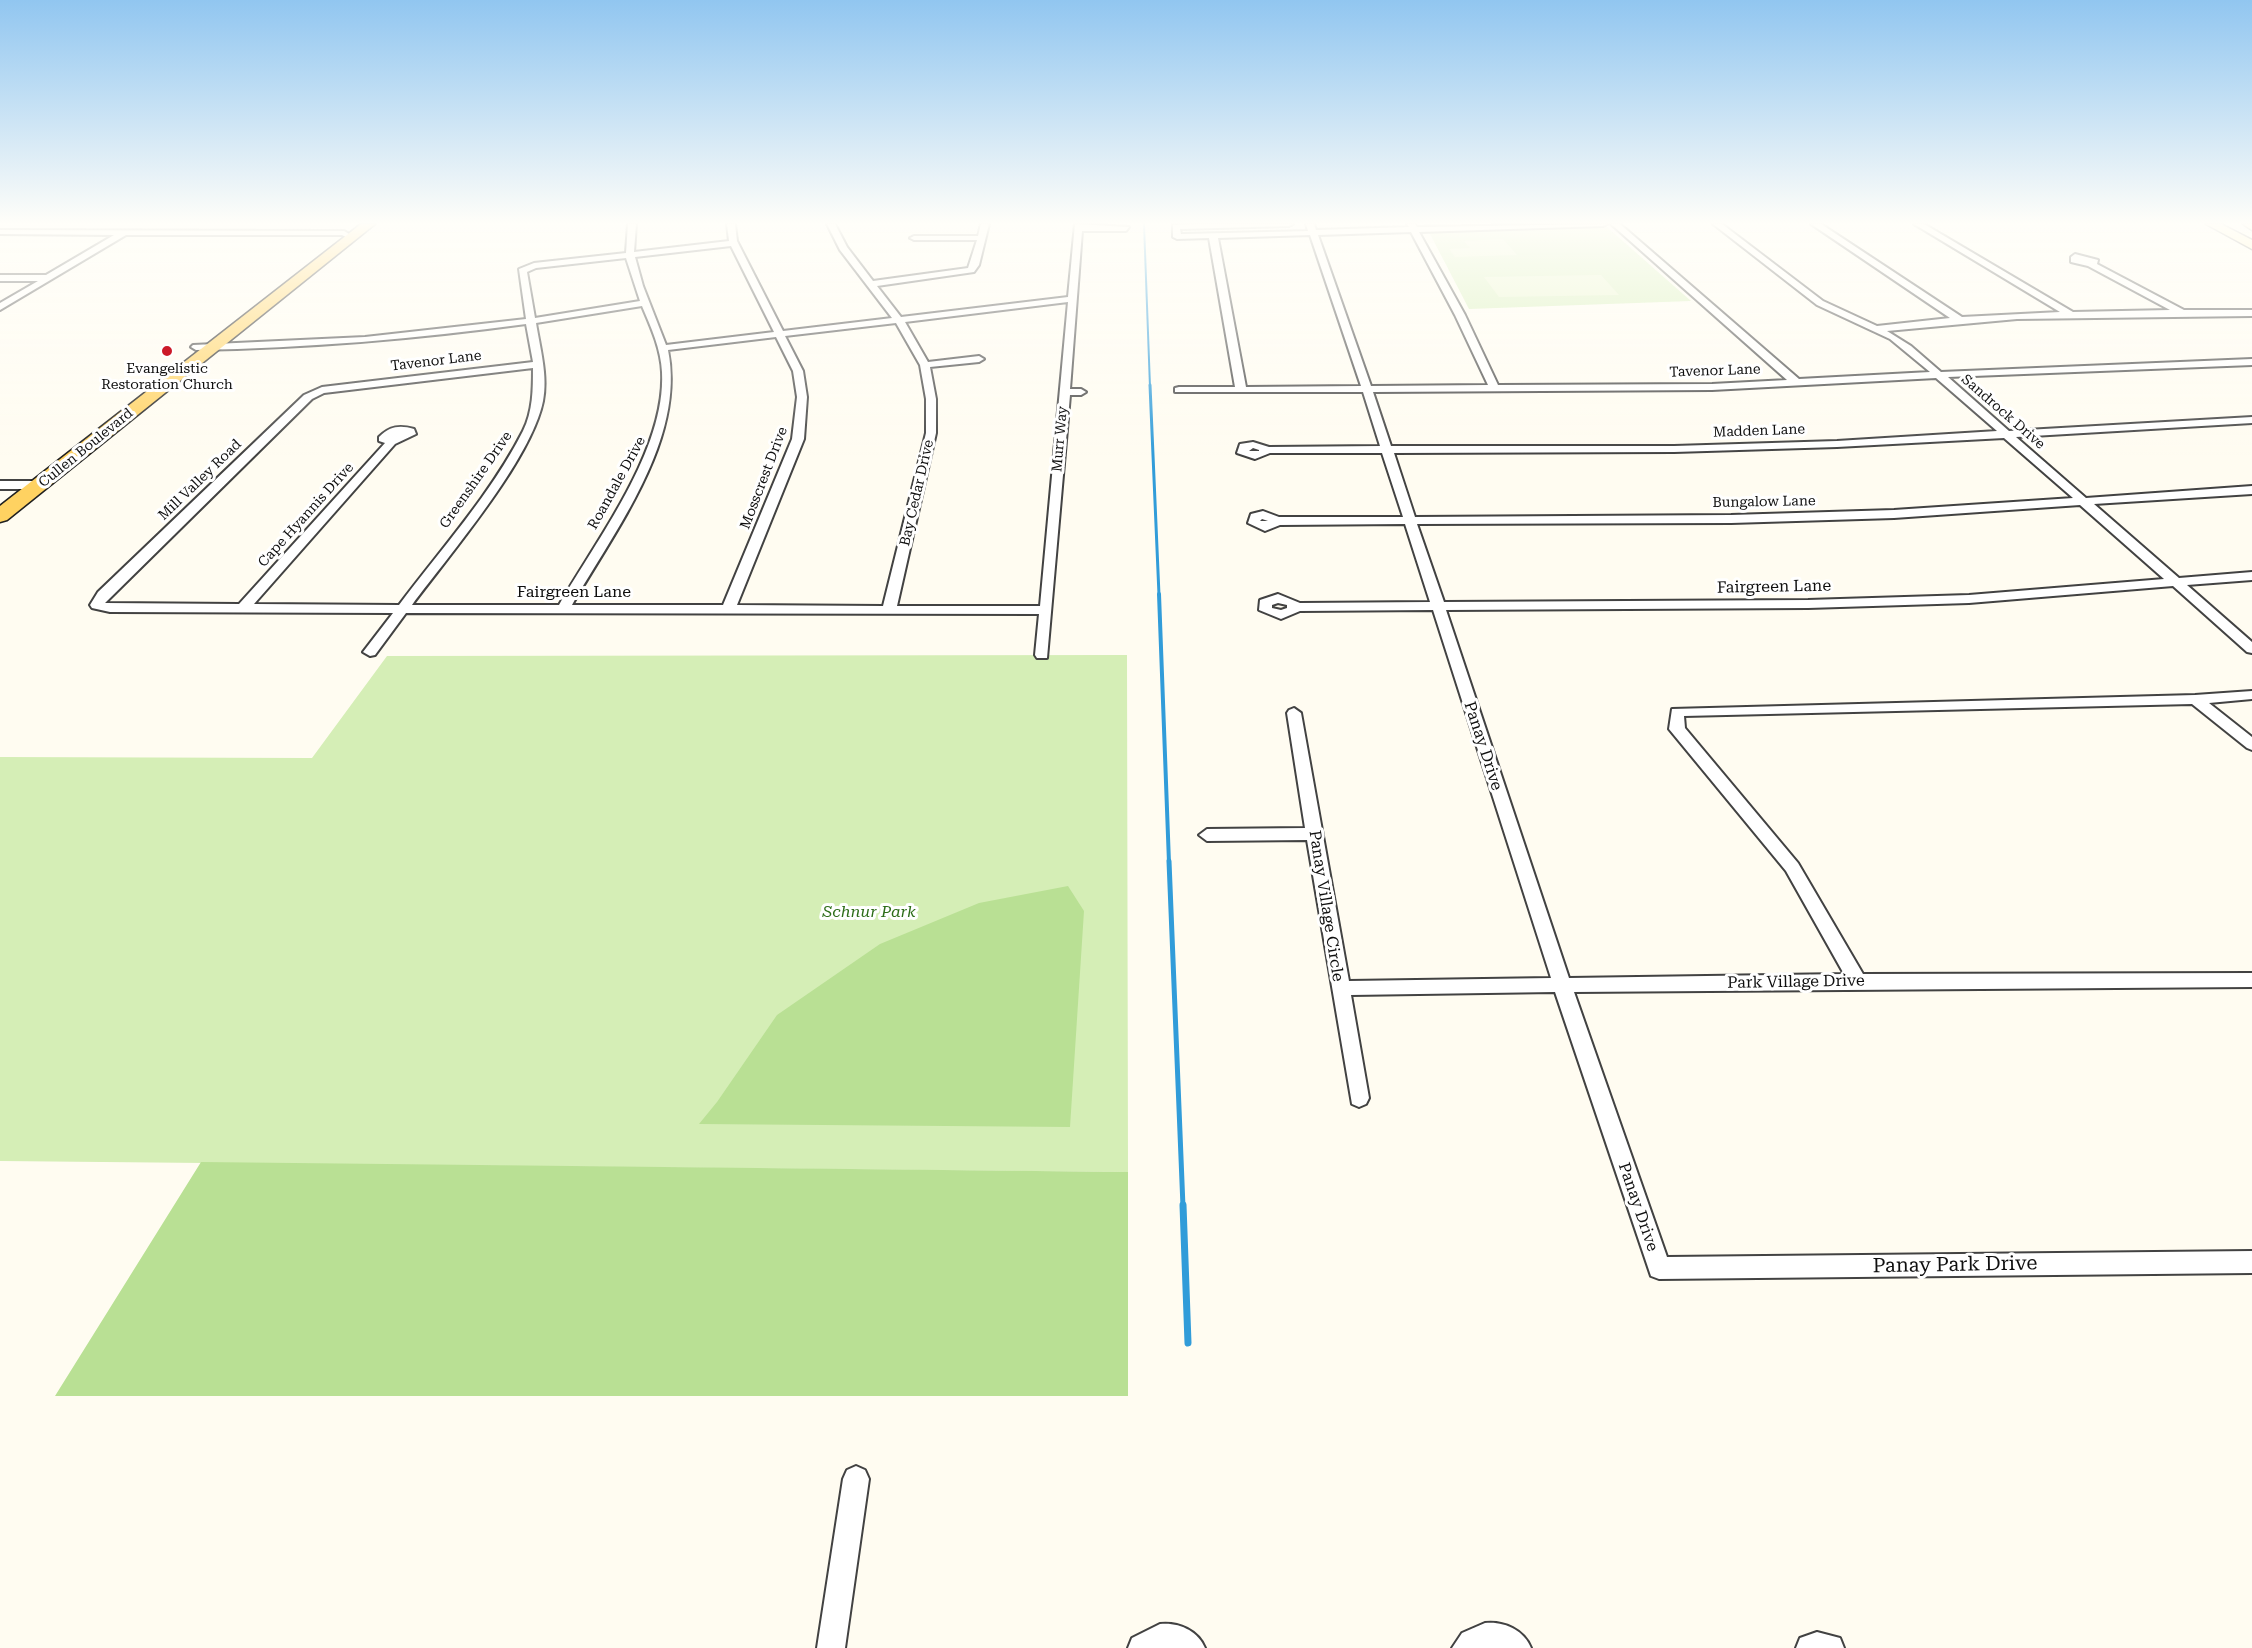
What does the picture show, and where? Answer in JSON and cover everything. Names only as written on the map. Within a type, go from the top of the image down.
[{"type":"main road","name":"Cullen Boulevard","points":[[0,516],[40,485],[130,406],[264,301]]},
{"type":"main road","name":"Cullen Boulevard","points":[[0,500],[130,406]]},
{"type":"street","name":"Greenshire Drive","points":[[370,652],[492,489],[529,430],[538,399],[538,364],[527,301]]},
{"type":"street","name":"Mosscrest Drive","points":[[728,610],[798,439],[802,398],[798,371],[764,301]]},
{"type":"street","name":"Bay Cedar Drive","points":[[885,301],[926,365],[932,433],[889,610]]},
{"type":"street","points":[[663,348],[1056,301]]},
{"type":"street","name":"Murr Way","points":[[1042,655],[1072,301]]},
{"type":"street","points":[[1225,301],[1241,390]]},
{"type":"street","name":"Panay Drive","points":[[1337,301],[1563,987],[1659,1268]]},
{"type":"street","points":[[1452,301],[1496,390]]},
{"type":"street","points":[[1703,301],[1797,383]]},
{"type":"street","name":"Sandrock Drive","points":[[1817,301],[1876,329],[1908,348],[2007,433],[2082,502],[2250,645]]},
{"type":"street","points":[[1931,301],[1961,321]]},
{"type":"street","points":[[2048,301],[2073,316]]},
{"type":"street","points":[[2160,301],[2183,313]]},
{"type":"street","points":[[204,347],[315,345],[531,321],[645,303]]},
{"type":"street","name":"Roandale Drive","points":[[563,609],[647,464],[663,422],[668,385],[663,348],[645,303]]},
{"type":"street","points":[[1876,329],[1961,321],[2073,316],[2252,313]]},
{"type":"street","points":[[926,365],[979,359]]},
{"type":"street","name":"Tavenor Lane","points":[[1179,390],[1496,390],[1797,383],[2252,362]]},
{"type":"street","name":"Tavenor Lane","points":[[338,388],[538,364]]},
{"type":"street","name":"Mill Valley Road","points":[[102,606],[97,605],[103,595],[308,398],[322,390],[338,388]]},
{"type":"street","points":[[1064,392],[1081,392]]},
{"type":"street","name":"Madden Lane","points":[[1266,450],[1686,448],[1837,444],[2252,420]]},
{"type":"street","name":"Cape Hyannis Drive","points":[[243,608],[392,441]]},
{"type":"street","points":[[0,485],[40,485]]},
{"type":"street","name":"Bungalow Lane","points":[[1276,521],[1731,519],[1894,514],[2252,490]]},
{"type":"street","name":"Fairgreen Lane","points":[[1295,607],[1796,604],[1957,599],[2252,576]]},
{"type":"street","name":"Fairgreen Lane","points":[[102,606],[1046,610]]},
{"type":"street","points":[[1858,981],[1792,867],[1677,729],[1677,712],[2195,699],[2252,695]]},
{"type":"street","points":[[2195,699],[2252,745]]},
{"type":"street","name":"Panay Village Circle","points":[[1294,713],[1359,1098]]},
{"type":"street","points":[[1207,835],[1315,834]]},
{"type":"street","name":"Park Village Drive","points":[[1340,988],[1563,987],[1858,981],[2252,980]]},
{"type":"street","name":"Panay Park Drive","points":[[1659,1268],[2252,1262]]},
{"type":"street","points":[[831,1648],[856,1479]]},
{"type":"street","points":[[1466,1648],[1474,1639],[1486,1635],[1500,1637],[1517,1648]]},
{"type":"street","points":[[1142,1648],[1154,1639],[1167,1636],[1180,1639],[1191,1648]]},
{"type":"street","points":[[1810,1648],[1817,1646],[1830,1648]]},
{"type":"green space","points":[[1465,301],[1691,301],[1469,309]]},
{"type":"green space","name":"Schnur Park","points":[[1127,655],[1128,1172],[0,1161],[0,757],[312,758],[387,656]]},
{"type":"green space","points":[[1068,886],[1084,911],[1070,1127],[699,1124],[717,1102],[777,1015],[880,944],[979,903]]},
{"type":"green space","points":[[201,1162],[1128,1172],[1128,1396],[55,1396]]},
{"type":"waterway","points":[[1147,301],[1150,387]]},
{"type":"waterway","points":[[1150,385],[1159,595]]},
{"type":"waterway","points":[[1159,594],[1169,863]]},
{"type":"waterway","points":[[1169,861],[1183,1207]]},
{"type":"waterway","points":[[1183,1205],[1188,1343]]},
{"type":"place","name":"Evangelistic Restoration Church","points":[[167,351]]}]
